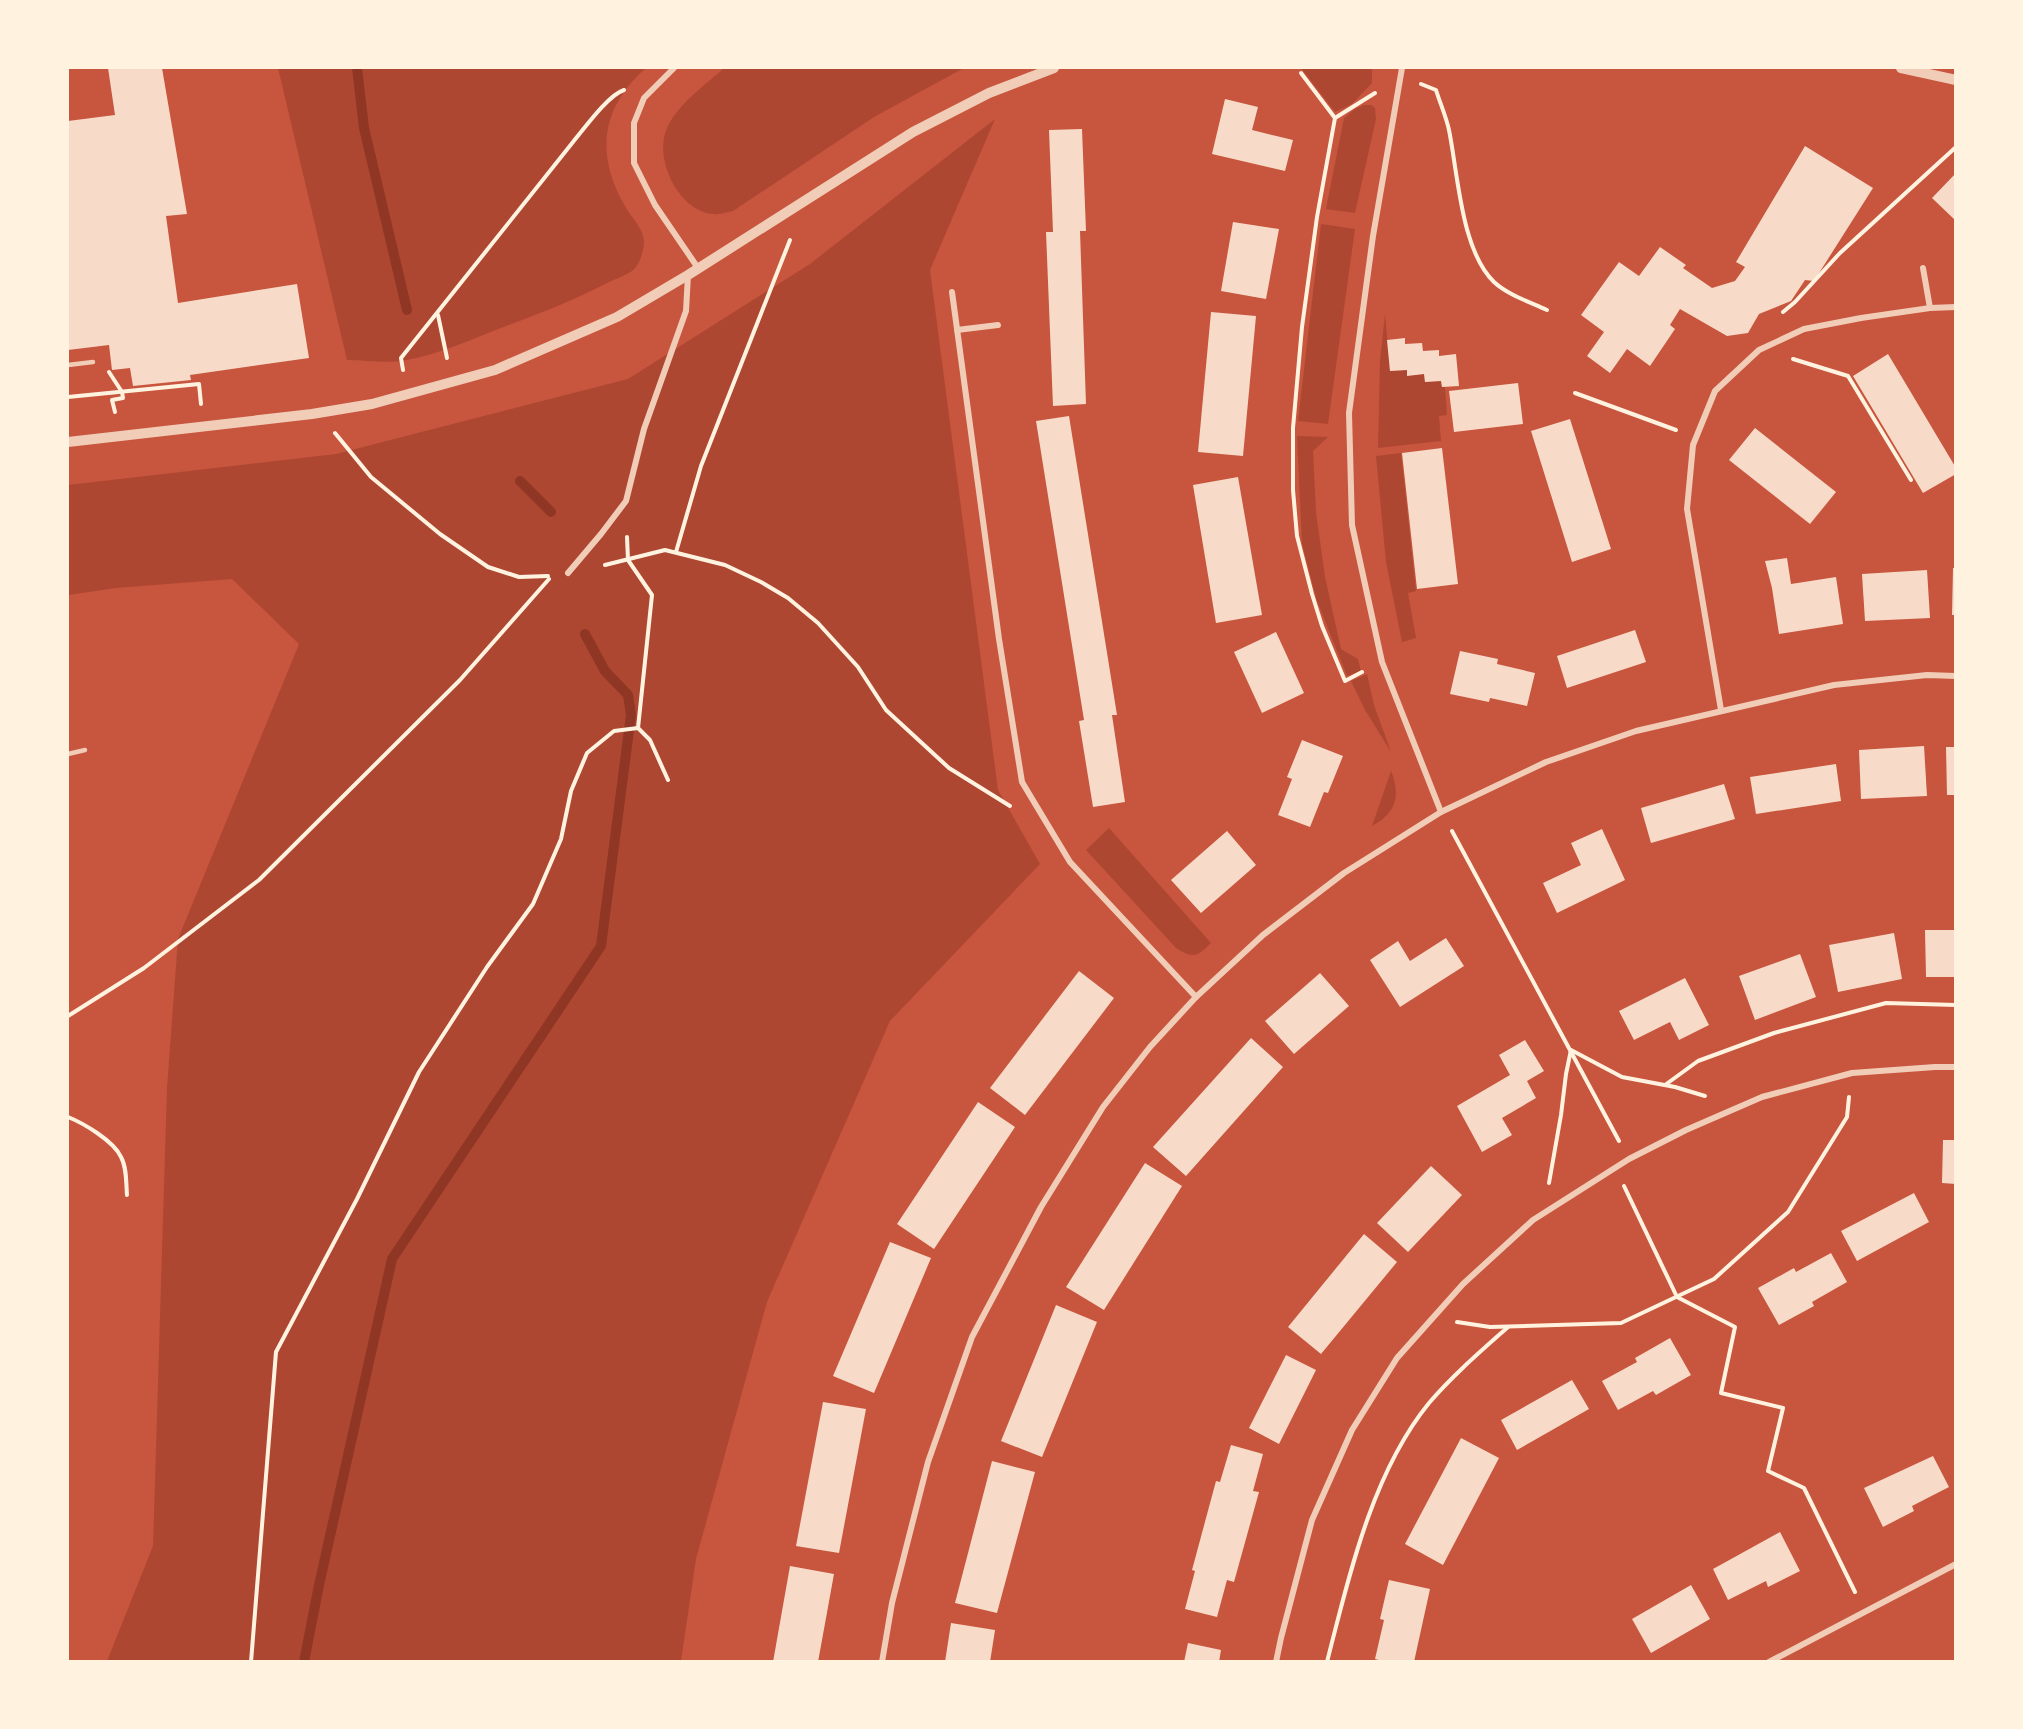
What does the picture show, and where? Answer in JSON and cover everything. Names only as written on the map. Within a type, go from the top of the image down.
[{"type":"street","points":[[674,68],[644,98],[634,123],[634,163],[655,205],[698,268]]},
{"type":"street","points":[[68,442],[312,414],[372,404],[495,370],[616,317],[688,275],[913,132],[989,93],[1054,68]]},
{"type":"street","points":[[1402,68],[1373,236],[1349,413],[1352,525],[1382,662],[1441,812]]},
{"type":"street","points":[[1901,68],[1956,80]]},
{"type":"street","points":[[1923,268],[1930,308]]},
{"type":"street","points":[[568,573],[626,501],[644,429],[686,311],[688,275]]},
{"type":"street","points":[[952,292],[999,639],[1022,782],[1070,862],[1196,997]]},
{"type":"street","points":[[1721,710],[1687,509],[1693,445],[1715,391],[1761,349],[1804,329],[1930,308],[1956,307]]},
{"type":"street","points":[[957,330],[998,325]]},
{"type":"street","points":[[882,1662],[892,1603],[928,1462],[972,1337],[1041,1207],[1103,1107],[1150,1047],[1196,997],[1263,935],[1344,873],[1441,812],[1546,762],[1636,731],[1834,685],[1927,675],[1956,676]]},
{"type":"street","points":[[1276,1662],[1312,1520],[1352,1430],[1397,1358],[1463,1284],[1533,1220],[1615,1166],[1686,1130],[1762,1097],[1852,1073],[1956,1067]]},
{"type":"street","points":[[1769,1662],[1956,1564]]},
{"type":"lane","points":[[68,365],[93,362]]},
{"type":"lane","points":[[68,754],[85,750]]},
{"type":"path","points":[[1301,73],[1335,118],[1302,327],[1293,429],[1293,490],[1297,536],[1312,594],[1322,626],[1345,681]]},
{"type":"path","points":[[1335,118],[1378,92],[1401,83]]},
{"type":"path","points":[[1418,83],[1436,90],[1448,127],[1472,246],[1482,268],[1494,282],[1505,290],[1547,310]]},
{"type":"path","points":[[408,394],[401,358],[601,109],[619,92],[633,87]]},
{"type":"path","points":[[1779,316],[1840,253],[1956,147]]},
{"type":"path","points":[[676,552],[701,466],[804,201]]},
{"type":"path","points":[[437,315],[452,383]]},
{"type":"path","points":[[1761,349],[1848,376],[1911,480]]},
{"type":"path","points":[[93,362],[103,363],[122,392],[123,398],[112,400],[120,436]]},
{"type":"path","points":[[68,397],[199,384],[202,427]]},
{"type":"path","points":[[1575,393],[1696,438]]},
{"type":"path","points":[[68,1016],[144,968],[259,880],[460,680],[551,576],[519,577],[488,567],[440,534],[371,477],[337,435],[312,414]]},
{"type":"path","points":[[638,728],[652,595],[628,560],[665,550],[676,552],[724,565],[788,597],[818,623],[858,667],[886,710],[949,768],[1016,810]]},
{"type":"path","points":[[251,1662],[276,1353],[357,1199],[419,1072],[486,968],[533,904],[561,838],[571,791],[588,753],[614,731],[638,728]]},
{"type":"path","points":[[638,728],[650,740],[668,780]]},
{"type":"path","points":[[1441,812],[1629,1159]]},
{"type":"path","points":[[1665,1085],[1698,1061],[1774,1033],[1886,1003],[1956,1005]]},
{"type":"path","points":[[1571,1050],[1622,1077],[1665,1085],[1739,1107]]},
{"type":"path","points":[[1546,1211],[1571,1050]]},
{"type":"path","points":[[1433,1318],[1490,1327],[1621,1323],[1714,1280],[1788,1212],[1847,1117],[1852,1073]]},
{"type":"path","points":[[68,1117],[106,1140],[121,1156],[127,1195]]},
{"type":"path","points":[[1615,1166],[1677,1297],[1735,1327],[1721,1393],[1783,1408],[1768,1471],[1804,1488],[1864,1612]]},
{"type":"path","points":[[1328,1662],[1345,1592],[1374,1501],[1401,1444],[1428,1405],[1462,1368],[1509,1327]]},
{"type":"shaded area","points":[[278,68],[646,68],[631,83],[620,99],[607,132],[609,168],[615,187],[643,237],[643,250],[639,262],[632,271],[583,295],[445,350],[400,361],[347,360]]},
{"type":"shaded area","points":[[724,68],[962,69],[874,117],[733,211],[716,214],[701,211],[680,194],[666,168],[664,141],[667,128],[678,111],[692,95]]},
{"type":"shaded area","points":[[1301,68],[1372,68],[1372,83],[1352,104],[1335,112]]},
{"type":"shaded area","points":[[1364,105],[1371,105],[1375,108],[1376,119],[1355,213],[1326,209],[1344,118]]},
{"type":"shaded area","points":[[995,119],[930,270],[998,790],[1040,864],[890,1021],[767,1302],[696,1559],[681,1661],[107,1661],[153,1546],[167,1088],[178,939],[299,644],[232,579],[116,588],[68,595],[68,485],[336,454],[628,379],[810,264]]},
{"type":"shaded area","points":[[1321,224],[1355,229],[1328,424],[1298,421]]},
{"type":"shaded area","points":[[1385,314],[1390,371],[1407,370],[1408,375],[1424,374],[1425,382],[1441,381],[1442,387],[1445,387],[1447,415],[1439,416],[1441,441],[1378,448],[1380,361]]},
{"type":"shaded area","points":[[1297,436],[1328,437],[1313,451],[1316,512],[1325,577],[1341,649],[1358,659],[1361,671],[1347,676],[1317,601],[1302,544]]},
{"type":"shaded area","points":[[1401,453],[1416,591],[1408,593],[1416,638],[1402,642],[1386,562],[1376,456]]},
{"type":"shaded area","points":[[1367,674],[1374,705],[1391,752],[1365,710],[1351,681]]},
{"type":"shaded area","points":[[1391,771],[1396,788],[1394,803],[1386,815],[1372,826]]},
{"type":"shaded area","points":[[1109,828],[1211,943],[1198,954],[1187,954],[1176,948],[1086,850]]},
{"type":"building","points":[[108,68],[162,68],[187,214],[166,216],[178,303],[297,284],[309,358],[190,375],[191,380],[133,386],[130,368],[112,370],[109,345],[68,350],[68,121],[115,115]]},
{"type":"building","points":[[1225,99],[1258,107],[1252,130],[1293,140],[1285,171],[1212,154]]},
{"type":"building","points":[[1082,129],[1086,231],[1080,231],[1086,404],[1053,406],[1046,232],[1053,232],[1049,130]]},
{"type":"building","points":[[1805,146],[1873,188],[1814,281],[1805,280],[1791,301],[1759,314],[1748,333],[1727,336],[1680,309],[1670,325],[1675,329],[1650,366],[1627,349],[1610,373],[1587,356],[1604,332],[1581,315],[1619,262],[1639,276],[1660,247],[1686,265],[1683,268],[1712,288],[1735,281],[1745,267],[1736,262]]},
{"type":"building","points":[[1956,173],[1956,221],[1932,198]]},
{"type":"building","points":[[1233,222],[1279,229],[1266,299],[1221,291]]},
{"type":"building","points":[[1211,312],[1256,316],[1243,456],[1198,452]]},
{"type":"building","points":[[1405,338],[1405,344],[1422,343],[1423,351],[1439,350],[1439,356],[1456,354],[1459,386],[1442,387],[1441,381],[1425,382],[1424,374],[1407,376],[1407,370],[1390,371],[1387,340]]},
{"type":"building","points":[[1888,354],[1956,468],[1956,474],[1923,493],[1853,376]]},
{"type":"building","points":[[1518,383],[1523,424],[1454,432],[1449,391]]},
{"type":"building","points":[[1069,416],[1117,715],[1112,715],[1125,802],[1093,807],[1079,721],[1084,720],[1036,421]]},
{"type":"building","points":[[1570,419],[1611,549],[1572,562],[1531,431]]},
{"type":"building","points":[[1755,428],[1836,492],[1810,524],[1729,460]]},
{"type":"building","points":[[1442,448],[1458,584],[1417,589],[1402,453]]},
{"type":"building","points":[[1238,477],[1262,615],[1216,623],[1193,485]]},
{"type":"building","points":[[1787,558],[1791,584],[1836,577],[1843,624],[1779,634],[1765,561]]},
{"type":"building","points":[[1953,568],[1956,568],[1956,615],[1952,615]]},
{"type":"building","points":[[1927,570],[1930,618],[1865,621],[1862,574]]},
{"type":"building","points":[[1635,630],[1646,662],[1567,688],[1557,656]]},
{"type":"building","points":[[1276,632],[1304,693],[1262,713],[1234,652]]},
{"type":"building","points":[[1460,651],[1498,659],[1497,664],[1535,673],[1527,706],[1490,698],[1489,702],[1450,694]]},
{"type":"building","points":[[1302,740],[1343,756],[1328,793],[1324,792],[1310,827],[1278,815],[1292,779],[1287,777]]},
{"type":"building","points":[[1924,746],[1927,796],[1861,799],[1859,750]]},
{"type":"building","points":[[1946,747],[1956,747],[1956,795],[1947,795]]},
{"type":"building","points":[[1836,764],[1841,801],[1756,814],[1750,777]]},
{"type":"building","points":[[1724,784],[1735,819],[1651,843],[1641,808]]},
{"type":"building","points":[[1602,829],[1625,880],[1557,913],[1543,883],[1581,865],[1571,843]]},
{"type":"building","points":[[1227,831],[1256,865],[1201,913],[1171,880]]},
{"type":"building","points":[[1925,930],[1956,930],[1956,977],[1926,977]]},
{"type":"building","points":[[1894,933],[1902,979],[1838,992],[1829,945]]},
{"type":"building","points":[[1446,938],[1464,966],[1400,1007],[1370,960],[1398,941],[1410,961]]},
{"type":"building","points":[[1800,954],[1816,997],[1755,1020],[1739,976]]},
{"type":"building","points":[[1079,971],[1114,998],[1025,1115],[990,1088]]},
{"type":"building","points":[[1320,973],[1349,1006],[1294,1054],[1265,1021]]},
{"type":"building","points":[[1685,978],[1709,1025],[1679,1040],[1670,1022],[1634,1040],[1619,1011]]},
{"type":"building","points":[[1251,1038],[1283,1067],[1186,1176],[1153,1147]]},
{"type":"building","points":[[1525,1040],[1544,1071],[1527,1081],[1536,1098],[1502,1118],[1512,1135],[1482,1152],[1457,1106],[1510,1075],[1499,1055]]},
{"type":"building","points":[[978,1102],[1015,1127],[934,1249],[897,1224]]},
{"type":"building","points":[[1943,1140],[1956,1140],[1956,1184],[1942,1183]]},
{"type":"building","points":[[1145,1163],[1182,1186],[1104,1310],[1066,1287]]},
{"type":"building","points":[[1431,1166],[1462,1195],[1408,1252],[1377,1223]]},
{"type":"building","points":[[1914,1193],[1929,1222],[1857,1261],[1841,1231]]},
{"type":"building","points":[[1364,1234],[1397,1262],[1321,1354],[1288,1327]]},
{"type":"building","points":[[890,1242],[931,1258],[874,1393],[833,1376]]},
{"type":"building","points":[[1831,1253],[1847,1282],[1812,1302],[1814,1306],[1779,1325],[1758,1288],[1794,1268],[1796,1272]]},
{"type":"building","points":[[1056,1305],[1097,1322],[1042,1457],[1001,1441]]},
{"type":"building","points":[[1670,1338],[1691,1375],[1656,1395],[1653,1391],[1618,1410],[1602,1381],[1637,1362],[1635,1358]]},
{"type":"building","points":[[1286,1355],[1316,1370],[1279,1444],[1249,1428]]},
{"type":"building","points":[[1572,1380],[1589,1409],[1517,1450],[1501,1420]]},
{"type":"building","points":[[823,1402],[866,1409],[839,1553],[796,1546]]},
{"type":"building","points":[[1461,1438],[1499,1458],[1443,1565],[1405,1544]]},
{"type":"building","points":[[1231,1445],[1263,1454],[1253,1491],[1259,1492],[1234,1582],[1227,1580],[1217,1617],[1185,1609],[1195,1571],[1192,1570],[1216,1481],[1220,1482]]},
{"type":"building","points":[[1933,1456],[1949,1487],[1912,1506],[1914,1511],[1883,1527],[1864,1488]]},
{"type":"building","points":[[992,1461],[1035,1472],[997,1613],[955,1603]]},
{"type":"building","points":[[1780,1532],[1800,1571],[1768,1587],[1766,1581],[1728,1600],[1713,1569]]},
{"type":"building","points":[[790,1566],[834,1574],[818,1662],[773,1662]]},
{"type":"building","points":[[1389,1580],[1430,1589],[1414,1662],[1386,1662],[1375,1659],[1384,1620],[1380,1619]]},
{"type":"building","points":[[1691,1585],[1710,1619],[1651,1653],[1632,1619]]},
{"type":"building","points":[[951,1623],[995,1630],[990,1662],[945,1662]]},
{"type":"building","points":[[1188,1643],[1221,1650],[1219,1662],[1184,1662]]},
{"type":"waterway","points":[[357,68],[364,128],[407,310]]},
{"type":"waterway","points":[[520,481],[551,512]]},
{"type":"waterway","points":[[304,1662],[392,1259],[601,946],[631,715],[628,695],[605,671],[585,634]]}]
